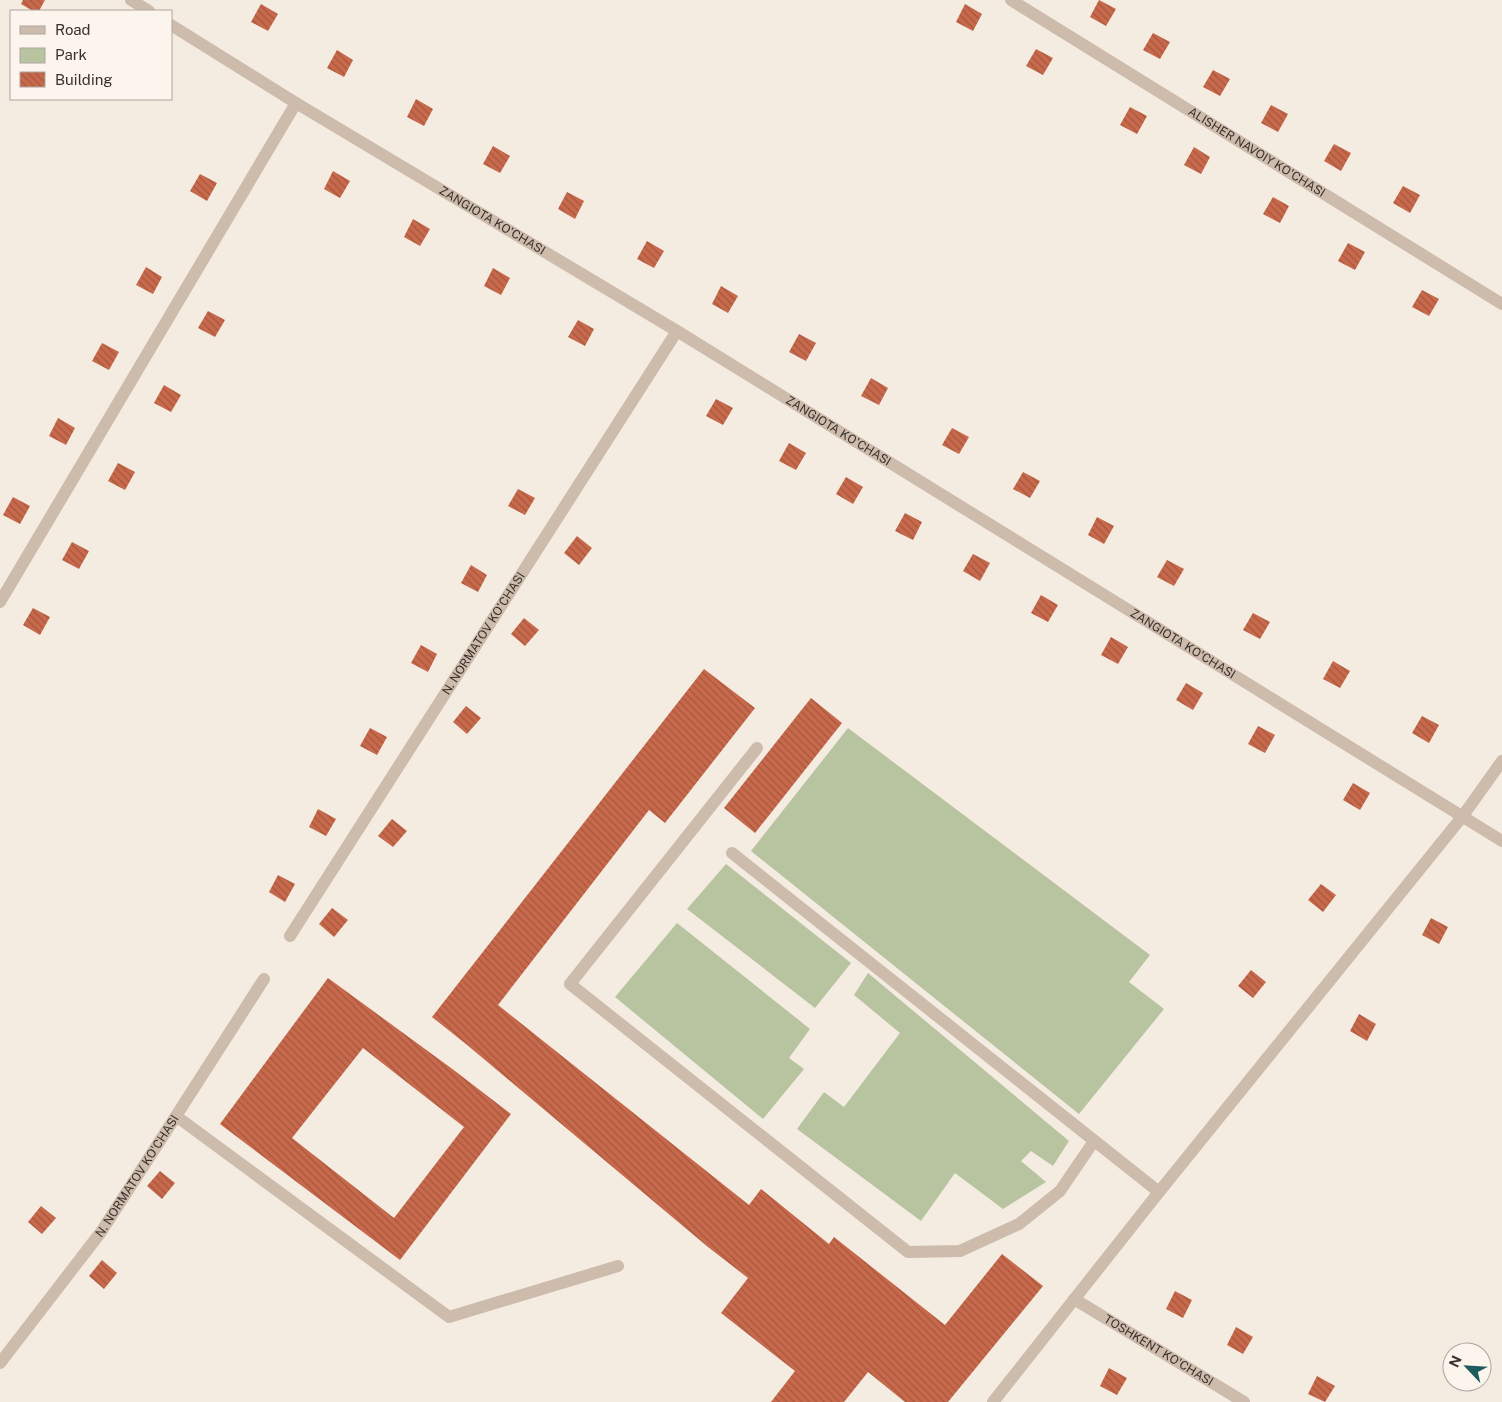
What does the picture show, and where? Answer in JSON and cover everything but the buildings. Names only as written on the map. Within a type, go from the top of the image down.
[{"type":"street","points":[[131,0],[147,10]]},
{"type":"street","name":"ALISHER NAVOIY KO'CHASI","points":[[1011,0],[1502,304]]},
{"type":"street","name":"ZANGIOTA KO'CHASI","points":[[172,26],[296,103],[677,331],[1502,841]]},
{"type":"street","points":[[0,602],[296,103]]},
{"type":"street","name":"N. NORMATOV KO'CHASI","points":[[290,936],[677,331]]},
{"type":"street","points":[[757,748],[570,984],[908,1252],[960,1251],[1019,1224],[1060,1191],[1094,1141]]},
{"type":"street","points":[[993,1402],[1159,1192],[1462,817],[1502,760]]},
{"type":"street","points":[[732,852],[1159,1192]]},
{"type":"street","name":"N. NORMATOV KO'CHASI","points":[[0,1363],[101,1232],[264,979]]},
{"type":"street","points":[[176,1116],[449,1317],[618,1266]]},
{"type":"street","name":"TOSHKENT KO'CHASI","points":[[1074,1299],[1244,1402]]},
{"type":"green space","points":[[848,728],[1150,955],[1129,982],[1164,1009],[1079,1114],[751,851]]},
{"type":"green space","points":[[726,864],[851,963],[815,1008],[687,909]]},
{"type":"green space","points":[[677,923],[810,1029],[789,1058],[804,1069],[763,1119],[615,997]]},
{"type":"green space","points":[[868,973],[1069,1141],[1053,1166],[1031,1151],[1021,1161],[1046,1182],[1003,1209],[955,1173],[921,1221],[797,1129],[824,1092],[844,1107],[900,1033],[854,995]]}]
